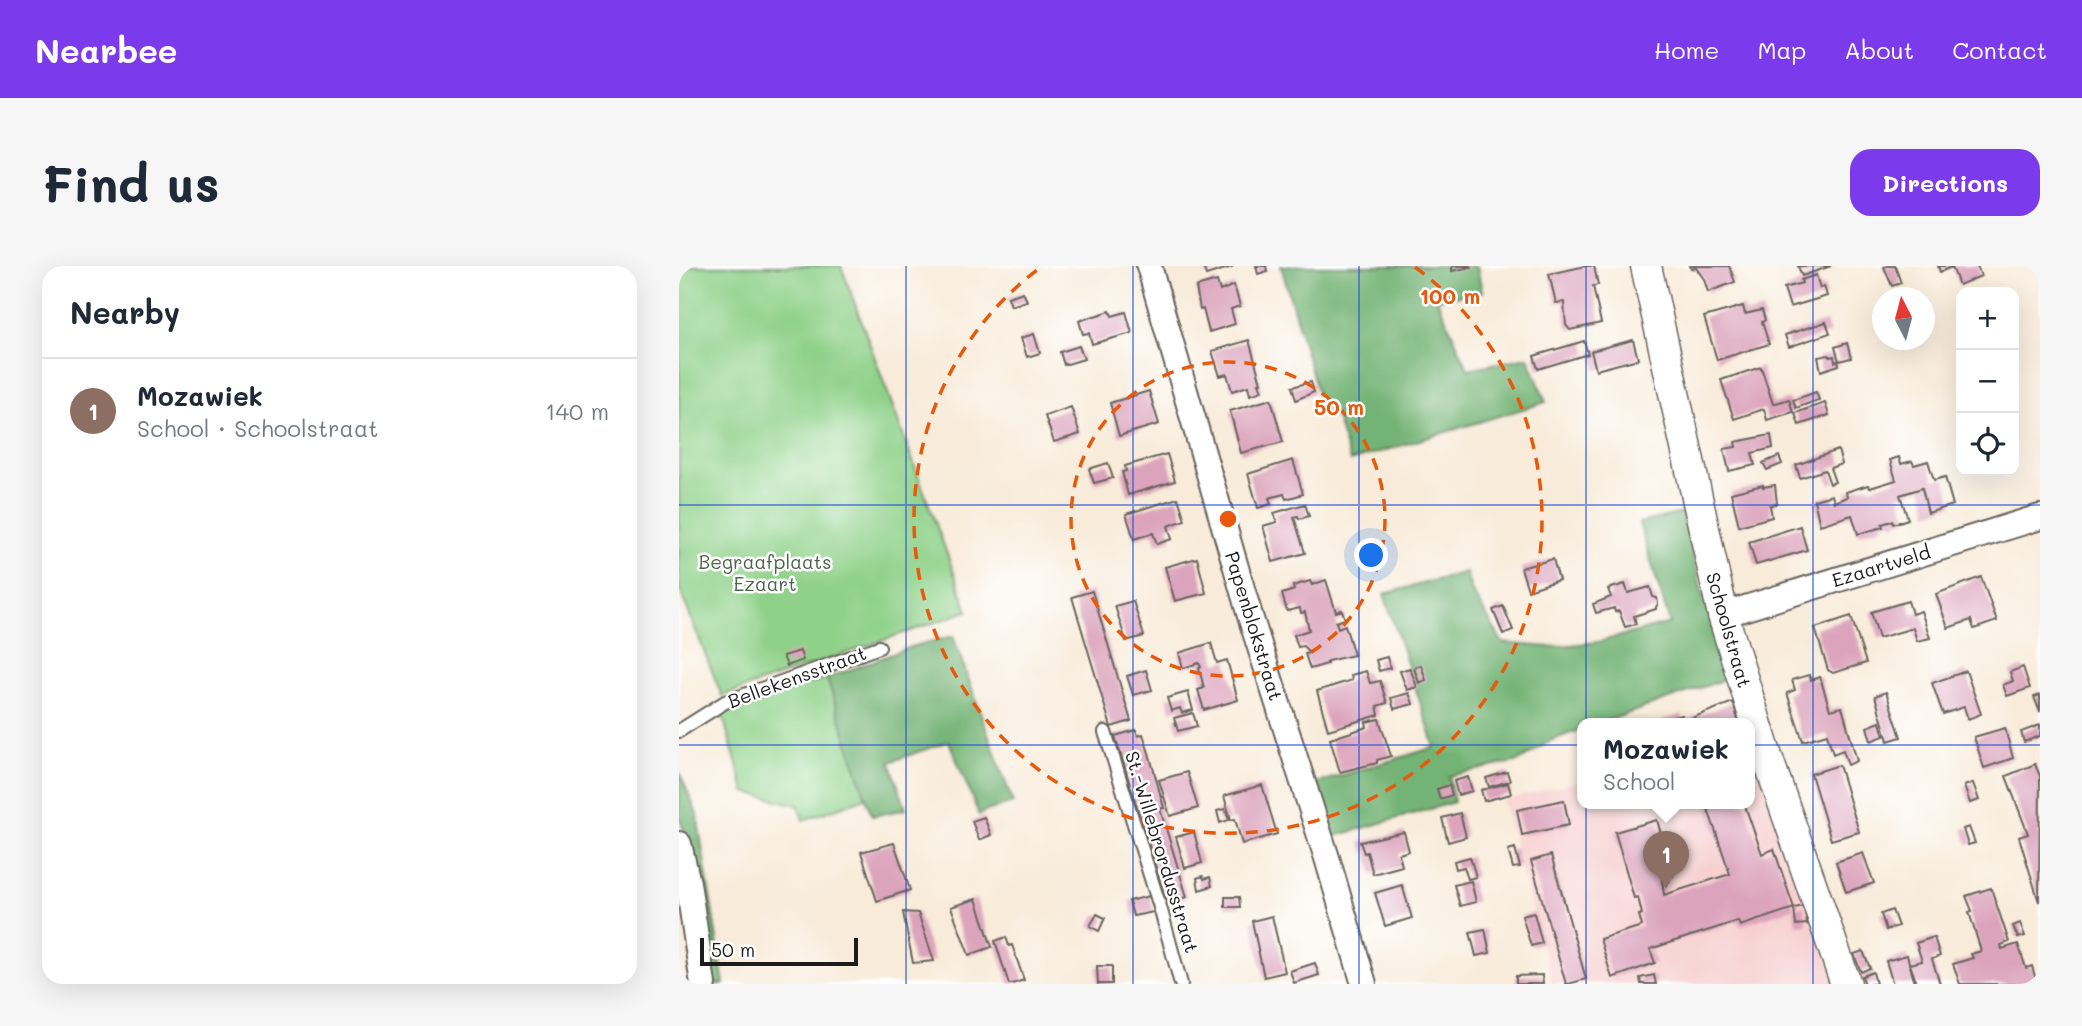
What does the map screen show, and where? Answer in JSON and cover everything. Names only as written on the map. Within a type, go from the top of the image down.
[{"type":"street","name":"Papenblokstraat","points":[[1149,266],[1250,616],[1364,984]]},
{"type":"street","name":"Schoolstraat","points":[[1646,266],[1723,615],[1765,748],[1846,984]]},
{"type":"street","name":"Ezaartveld","points":[[1723,615],[2040,517]]},
{"type":"street","points":[[679,844],[688,883],[703,984]]},
{"type":"lane","name":"Bellekensstraat","points":[[679,731],[725,702],[880,647]]},
{"type":"lane","name":"St.-Willebrordusstraat","points":[[1105,732],[1160,907],[1181,984]]},
{"type":"shaded area","points":[[1755,759],[1838,984],[1552,984],[1503,801],[1577,781],[1577,809],[1755,809]]},
{"type":"green space","name":"Begraafplaats Ezaart","points":[[689,266],[841,266],[968,611],[722,696],[679,588],[679,270]]},
{"type":"green space","points":[[1281,266],[1477,266],[1482,292],[1437,299],[1468,369],[1528,357],[1546,402],[1350,461],[1335,415],[1324,416]]},
{"type":"green space","points":[[1682,513],[1727,677],[1615,718],[1577,718],[1577,731],[1552,740],[1519,761],[1449,776],[1454,802],[1332,837],[1317,783],[1435,747],[1384,594],[1466,572],[1471,590],[1503,643],[1550,647],[1598,642],[1670,623],[1639,523]]},
{"type":"green space","points":[[953,636],[1013,803],[979,815],[949,741],[890,762],[906,809],[872,816],[827,678],[914,646]]},
{"type":"green space","points":[[827,678],[866,798],[803,820],[798,805],[745,792],[721,710]]},
{"type":"green space","points":[[679,771],[697,814],[724,984],[712,984],[690,849],[679,816]]},
{"type":"building","points":[[1203,266],[1232,266],[1232,267],[1206,275]]},
{"type":"building","points":[[1256,266],[1266,266],[1267,271],[1258,274]]},
{"type":"building","points":[[1452,266],[1470,266],[1471,267],[1452,271]]},
{"type":"building","points":[[1594,266],[1598,285],[1593,286],[1601,323],[1570,330],[1566,325],[1564,302],[1556,303],[1549,274]]},
{"type":"building","points":[[1690,266],[1729,266],[1735,282],[1708,292],[1704,279],[1696,268],[1691,269]]},
{"type":"building","points":[[1798,266],[1831,266],[1802,276]]},
{"type":"building","points":[[1895,266],[1901,283],[1892,286],[1884,267]]},
{"type":"building","points":[[1938,266],[1977,266],[1981,276],[1959,285],[1952,267],[1940,272]]},
{"type":"building","points":[[1816,275],[1820,288],[1824,286],[1827,296],[1790,307],[1784,288],[1802,283],[1801,280]]},
{"type":"building","points":[[1217,281],[1220,291],[1234,285],[1240,306],[1231,309],[1235,324],[1209,332],[1203,309],[1200,310],[1196,287]]},
{"type":"building","points":[[1023,292],[1027,301],[1011,306],[1008,297]]},
{"type":"building","points":[[1743,306],[1745,314],[1762,310],[1765,320],[1762,322],[1769,344],[1717,360],[1704,317]]},
{"type":"building","points":[[1110,311],[1112,316],[1126,312],[1132,333],[1092,344],[1089,333],[1083,334],[1079,321]]},
{"type":"building","points":[[1826,322],[1830,333],[1789,347],[1785,335]]},
{"type":"building","points":[[1034,334],[1040,353],[1027,357],[1021,338]]},
{"type":"building","points":[[1249,340],[1262,391],[1250,395],[1248,386],[1232,391],[1227,374],[1220,376],[1212,351]]},
{"type":"building","points":[[1633,340],[1638,359],[1596,370],[1591,351]]},
{"type":"building","points":[[1584,341],[1588,354],[1538,369],[1534,356]]},
{"type":"building","points":[[1847,343],[1851,358],[1839,361],[1835,347]]},
{"type":"building","points":[[1079,346],[1084,359],[1064,365],[1060,352]]},
{"type":"building","points":[[1834,356],[1839,365],[1821,371],[1818,357]]},
{"type":"building","points":[[1761,367],[1773,404],[1789,399],[1793,412],[1767,420],[1764,409],[1734,419],[1721,380]]},
{"type":"building","points":[[1311,382],[1314,392],[1296,400],[1292,387]]},
{"type":"building","points":[[1149,391],[1159,424],[1119,436],[1110,403]]},
{"type":"building","points":[[1816,392],[1819,400],[1796,408],[1793,400]]},
{"type":"building","points":[[1271,399],[1283,442],[1241,453],[1230,411]]},
{"type":"building","points":[[1825,403],[1829,415],[1799,425],[1795,413]]},
{"type":"building","points":[[1071,407],[1080,434],[1054,442],[1045,416]]},
{"type":"building","points":[[1771,435],[1773,448],[1752,453],[1755,465],[1729,471],[1724,449],[1736,447],[1735,442]]},
{"type":"building","points":[[1838,450],[1842,464],[1830,468],[1835,482],[1830,484],[1825,470],[1800,478],[1796,465]]},
{"type":"building","points":[[1167,454],[1175,481],[1128,495],[1122,472],[1126,471],[1125,466]]},
{"type":"building","points":[[1779,456],[1782,464],[1767,470],[1763,463]]},
{"type":"building","points":[[1899,457],[1901,464],[1912,461],[1914,465],[1928,461],[1934,480],[1945,477],[1953,505],[1928,513],[1922,488],[1900,495],[1908,519],[1882,524],[1883,527],[1858,534],[1852,515],[1820,525],[1814,500],[1832,495],[1834,502],[1847,497],[1846,492],[1896,480],[1890,460]]},
{"type":"building","points":[[1293,460],[1303,494],[1286,499],[1284,494],[1269,498],[1271,504],[1258,508],[1248,474]]},
{"type":"building","points":[[1108,463],[1113,478],[1094,483],[1089,469]]},
{"type":"building","points":[[1763,485],[1775,485],[1777,504],[1770,505],[1772,517],[1739,526],[1731,493]]},
{"type":"building","points":[[1178,498],[1185,520],[1168,526],[1172,539],[1157,544],[1153,533],[1134,539],[1126,514]]},
{"type":"building","points":[[1305,504],[1309,516],[1299,519],[1298,516],[1294,517],[1305,553],[1273,562],[1263,526],[1277,522],[1274,513]]},
{"type":"building","points":[[1800,526],[1807,550],[1756,565],[1749,542]]},
{"type":"building","points":[[1197,558],[1206,593],[1175,601],[1165,567]]},
{"type":"building","points":[[1553,559],[1559,580],[1528,590],[1521,568]]},
{"type":"building","points":[[1981,577],[1997,621],[1974,629],[1971,620],[1948,628],[1936,594]]},
{"type":"building","points":[[1326,580],[1336,612],[1342,610],[1345,619],[1336,622],[1338,628],[1345,625],[1354,655],[1327,661],[1327,664],[1310,669],[1305,654],[1308,651],[1303,646],[1298,647],[1294,635],[1309,630],[1305,612],[1301,613],[1300,608],[1287,611],[1282,594],[1294,590],[1293,586],[1310,581],[1312,585]]},
{"type":"building","points":[[1625,584],[1628,593],[1650,587],[1658,604],[1656,609],[1634,616],[1636,624],[1625,627],[1619,611],[1615,612],[1614,608],[1596,613],[1593,604],[1611,597],[1608,589]]},
{"type":"building","points":[[1092,591],[1131,721],[1111,727],[1072,597]]},
{"type":"building","points":[[1133,601],[1144,636],[1126,641],[1115,606]]},
{"type":"building","points":[[1908,601],[1912,614],[1921,611],[1930,638],[1917,641],[1913,628],[1879,638],[1871,612]]},
{"type":"building","points":[[1503,606],[1513,630],[1503,634],[1493,610]]},
{"type":"building","points":[[1851,616],[1866,663],[1833,673],[1828,670],[1815,628]]},
{"type":"building","points":[[1211,643],[1217,663],[1227,660],[1238,700],[1204,710],[1198,690],[1204,688],[1199,668],[1201,667],[1199,663],[1183,668],[1179,653]]},
{"type":"building","points":[[800,651],[803,660],[787,666],[783,656]]},
{"type":"building","points":[[1387,657],[1390,668],[1379,671],[1376,660]]},
{"type":"building","points":[[1421,665],[1426,680],[1419,683],[1414,668]]},
{"type":"building","points":[[2023,667],[2030,688],[2007,696],[2003,685],[2013,681],[2010,672]]},
{"type":"building","points":[[1410,668],[1417,687],[1407,690],[1400,671]]},
{"type":"building","points":[[1146,670],[1152,690],[1133,695],[1127,676]]},
{"type":"building","points":[[1366,671],[1370,683],[1380,681],[1387,703],[1377,706],[1379,715],[1328,730],[1317,691],[1352,680],[1351,675]]},
{"type":"building","points":[[1966,671],[1981,714],[1968,719],[1964,707],[1943,714],[1932,683]]},
{"type":"building","points":[[1809,675],[1811,680],[1820,677],[1830,710],[1842,707],[1857,761],[1848,765],[1843,750],[1833,754],[1827,734],[1803,741],[1787,693],[1795,690],[1792,680]]},
{"type":"building","points":[[1188,692],[1193,710],[1182,713],[1180,708],[1171,711],[1167,698]]},
{"type":"building","points":[[1886,692],[1901,737],[1888,741],[1875,696]]},
{"type":"building","points":[[1409,693],[1413,704],[1394,709],[1391,698]]},
{"type":"building","points":[[2040,695],[2040,712],[2034,697]]},
{"type":"building","points":[[1733,702],[1738,718],[1692,718]]},
{"type":"building","points":[[1193,713],[1197,726],[1178,731],[1174,718]]},
{"type":"building","points":[[1379,719],[1391,756],[1377,760],[1377,763],[1340,772],[1330,739],[1367,727],[1366,722]]},
{"type":"building","points":[[1880,722],[1884,736],[1871,741],[1867,727]]},
{"type":"building","points":[[2040,725],[2040,736],[2024,742],[2021,732]]},
{"type":"building","points":[[2005,728],[2013,758],[1984,768],[1974,737]]},
{"type":"building","points":[[1136,730],[1138,736],[1143,734],[1149,753],[1164,808],[1160,809],[1187,897],[1167,903],[1115,736]]},
{"type":"building","points":[[2035,764],[2040,776],[2039,902],[2019,837],[2028,834],[2006,776]]},
{"type":"building","points":[[1839,765],[1859,832],[1831,840],[1811,774]]},
{"type":"building","points":[[1187,772],[1198,808],[1170,816],[1159,780]]},
{"type":"building","points":[[1507,772],[1510,781],[1489,787],[1486,778]]},
{"type":"building","points":[[1468,777],[1472,791],[1458,795],[1454,781]]},
{"type":"building","points":[[1508,783],[1511,794],[1484,801],[1481,790]]},
{"type":"building","points":[[1973,783],[1979,800],[1970,803],[1964,786]]},
{"type":"building","points":[[1262,785],[1277,834],[1242,844],[1235,819],[1231,820],[1224,796]]},
{"type":"building","points":[[1449,785],[1452,795],[1440,799],[1437,789]]},
{"type":"building","points":[[1564,800],[1569,825],[1522,835],[1517,810]]},
{"type":"building","points":[[1225,809],[1229,820],[1220,823],[1217,811]]},
{"type":"building","points":[[1708,809],[1746,809],[1762,854],[1774,849],[1794,908],[1740,926],[1738,921],[1650,949],[1655,963],[1612,978],[1600,939],[1642,926],[1638,897],[1634,898],[1615,832],[1657,820],[1673,876],[1662,880],[1664,895],[1730,874]]},
{"type":"building","points":[[1460,813],[1466,837],[1448,842],[1442,818]]},
{"type":"building","points":[[984,817],[991,835],[979,840],[972,821]]},
{"type":"building","points":[[1969,827],[1975,843],[1968,845],[1963,829]]},
{"type":"building","points":[[1194,832],[1202,863],[1185,868],[1176,837]]},
{"type":"building","points":[[1404,832],[1409,851],[1399,854],[1402,866],[1373,874],[1367,852],[1364,853],[1360,842]]},
{"type":"building","points":[[894,843],[910,890],[877,901],[861,852]]},
{"type":"building","points":[[1515,848],[1520,867],[1513,868],[1508,850]]},
{"type":"building","points":[[1863,853],[1874,883],[1846,892],[1836,862]]},
{"type":"building","points":[[1551,855],[1586,979],[1568,984],[1531,861]]},
{"type":"building","points":[[1470,857],[1476,877],[1468,879],[1464,867],[1456,869],[1454,861]]},
{"type":"building","points":[[1203,876],[1204,879],[1210,877],[1212,886],[1199,890],[1197,878]]},
{"type":"building","points":[[1471,881],[1476,902],[1460,906],[1454,885]]},
{"type":"building","points":[[1402,885],[1412,918],[1385,926],[1375,893]]},
{"type":"building","points":[[1991,888],[2009,942],[2001,945],[2002,949],[2018,944],[2026,968],[2032,966],[2037,984],[1960,984],[1953,964],[1973,958],[1971,954],[1981,951],[1966,896]]},
{"type":"building","points":[[1150,896],[1154,912],[1133,916],[1129,901]]},
{"type":"building","points":[[1225,897],[1239,897],[1240,907],[1225,907]]},
{"type":"building","points":[[976,899],[992,947],[969,955],[951,907]]},
{"type":"building","points":[[1804,906],[1807,924],[1796,925],[1794,908]]},
{"type":"building","points":[[1892,910],[1898,926],[1886,930],[1881,914]]},
{"type":"building","points":[[903,912],[918,913],[934,961],[913,963]]},
{"type":"building","points":[[1534,913],[1542,943],[1531,946],[1522,916]]},
{"type":"building","points":[[1097,914],[1105,918],[1099,931],[1090,926]]},
{"type":"building","points":[[1272,916],[1285,972],[1264,977],[1252,921]]},
{"type":"building","points":[[2020,923],[2025,936],[2018,938],[2013,926]]},
{"type":"building","points":[[1485,929],[1490,953],[1476,956],[1470,932]]},
{"type":"building","points":[[1006,937],[1009,946],[1012,945],[1024,980],[1012,984],[1009,984],[995,941]]},
{"type":"building","points":[[1934,937],[1940,956],[1932,959],[1940,984],[1917,984],[1910,964],[1922,961],[1916,943]]},
{"type":"building","points":[[1863,951],[1870,968],[1861,972],[1854,954]]},
{"type":"building","points":[[1907,955],[1915,984],[1893,984],[1886,961]]},
{"type":"building","points":[[1315,963],[1319,975],[1294,983],[1290,971]]},
{"type":"building","points":[[1097,966],[1112,966],[1112,984],[1098,984]]},
{"type":"building","points":[[1873,972],[1876,984],[1865,984],[1862,976]]},
{"type":"building","points":[[1542,975],[1543,984],[1516,984],[1516,976]]},
{"type":"building","points":[[1654,975],[1656,984],[1641,984],[1640,978]]},
{"type":"place","name":"Mozawiek","points":[[1666,889]]}]
